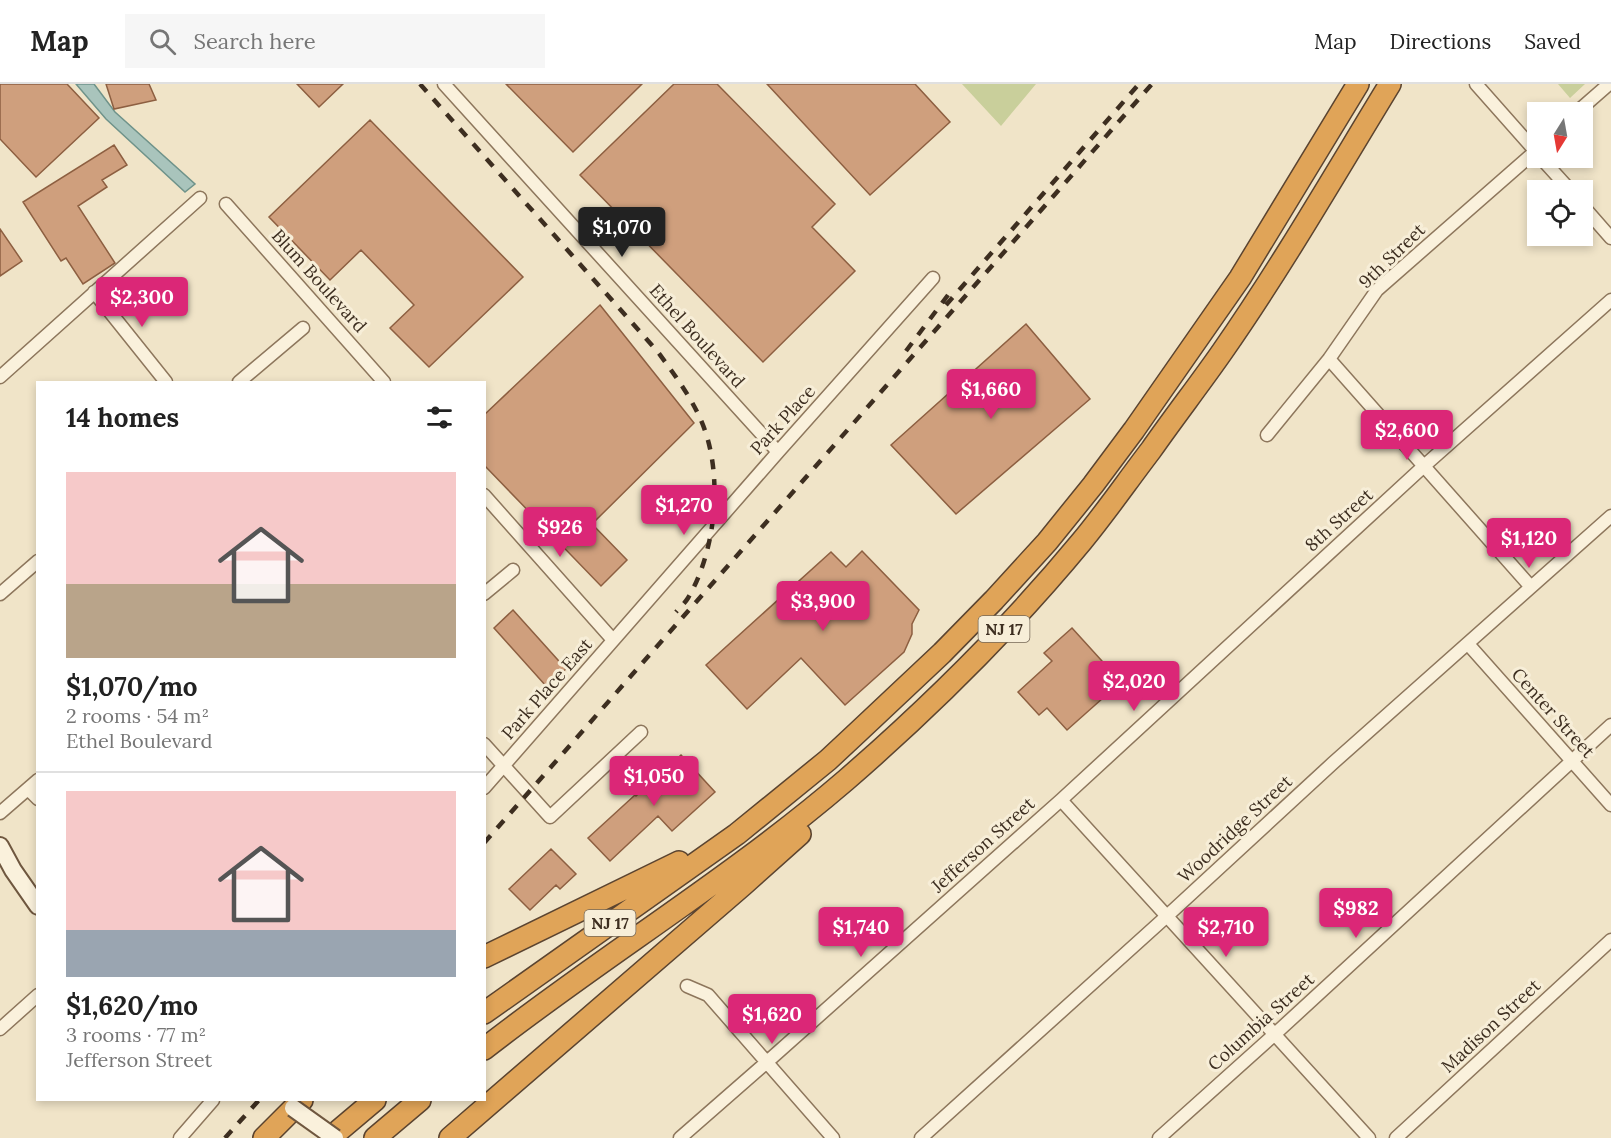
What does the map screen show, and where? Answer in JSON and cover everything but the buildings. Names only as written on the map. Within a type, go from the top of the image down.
[{"type":"highway","name":"NJ 17","points":[[486,1012],[736,834],[828,760],[994,600],[1053,534],[1134,430],[1234,287],[1358,84]]},
{"type":"highway","name":"NJ 17","points":[[486,1048],[794,823],[913,719],[1013,620],[1081,542],[1222,352],[1280,264],[1390,84]]},
{"type":"highway","points":[[450,1138],[800,834],[913,719]]},
{"type":"highway","points":[[486,956],[736,834]]},
{"type":"highway","points":[[330,1138],[374,1101]]},
{"type":"highway","points":[[375,1138],[419,1101]]},
{"type":"highway","points":[[264,1138],[292,1102]]},
{"type":"main road","points":[[0,846],[36,903]]},
{"type":"main road","points":[[292,1102],[335,1138]]},
{"type":"street","name":"Ethel Boulevard","points":[[444,84],[778,452]]},
{"type":"street","points":[[1476,84],[1527,141]]},
{"type":"street","points":[[1589,102],[1609,84]]},
{"type":"street","name":"9th Street","points":[[1267,435],[1329,359],[1377,290],[1527,162]]},
{"type":"street","points":[[1551,168],[1561,180]]},
{"type":"street","points":[[0,377],[200,198]]},
{"type":"street","name":"Blum Boulevard","points":[[226,204],[383,381]]},
{"type":"street","points":[[1593,218],[1611,238]]},
{"type":"street","name":"Park Place","points":[[613,640],[933,278]]},
{"type":"street","points":[[94,292],[165,381]]},
{"type":"street","name":"8th Street","points":[[1227,647],[1424,466],[1611,300]]},
{"type":"street","points":[[240,381],[303,328]]},
{"type":"street","points":[[1329,359],[1531,587]]},
{"type":"street","points":[[486,497],[613,640]]},
{"type":"street","name":"Woodridge Street","points":[[921,1138],[1333,763],[1611,516]]},
{"type":"street","points":[[0,594],[36,563]]},
{"type":"street","points":[[486,592],[513,570]]},
{"type":"street","name":"Park Place East","points":[[486,786],[613,640]]},
{"type":"street","name":"Center Street","points":[[1468,644],[1611,805]]},
{"type":"street","name":"Jefferson Street","points":[[680,1138],[1061,800],[1227,647]]},
{"type":"street","name":"Columbia Street","points":[[1159,1138],[1611,725]]},
{"type":"street","points":[[486,746],[550,817],[640,732]]},
{"type":"street","points":[[0,813],[36,782]]},
{"type":"street","points":[[28,789],[36,797]]},
{"type":"street","points":[[1061,800],[1369,1138]]},
{"type":"street","name":"Madison Street","points":[[1396,1138],[1611,940]]},
{"type":"street","points":[[687,986],[708,995],[833,1138]]},
{"type":"street","points":[[0,1029],[36,997]]},
{"type":"street","points":[[180,1138],[212,1101]]},
{"type":"green space","points":[[962,84],[1036,84],[1001,126]]},
{"type":"green space","points":[[1558,84],[1585,84],[1570,98]]},
{"type":"water","points":[[76,84],[94,84],[115,112],[195,184],[185,192],[106,119]]},
{"type":"railway","points":[[420,84],[658,352],[686,392],[700,418],[708,439],[712,461],[714,509],[711,533],[698,578],[688,598],[676,612]]},
{"type":"railway","points":[[946,305],[1139,84]]},
{"type":"railway","points":[[486,841],[1152,84]]},
{"type":"railway","points":[[906,351],[948,295]]},
{"type":"railway","points":[[225,1138],[258,1101]]}]
